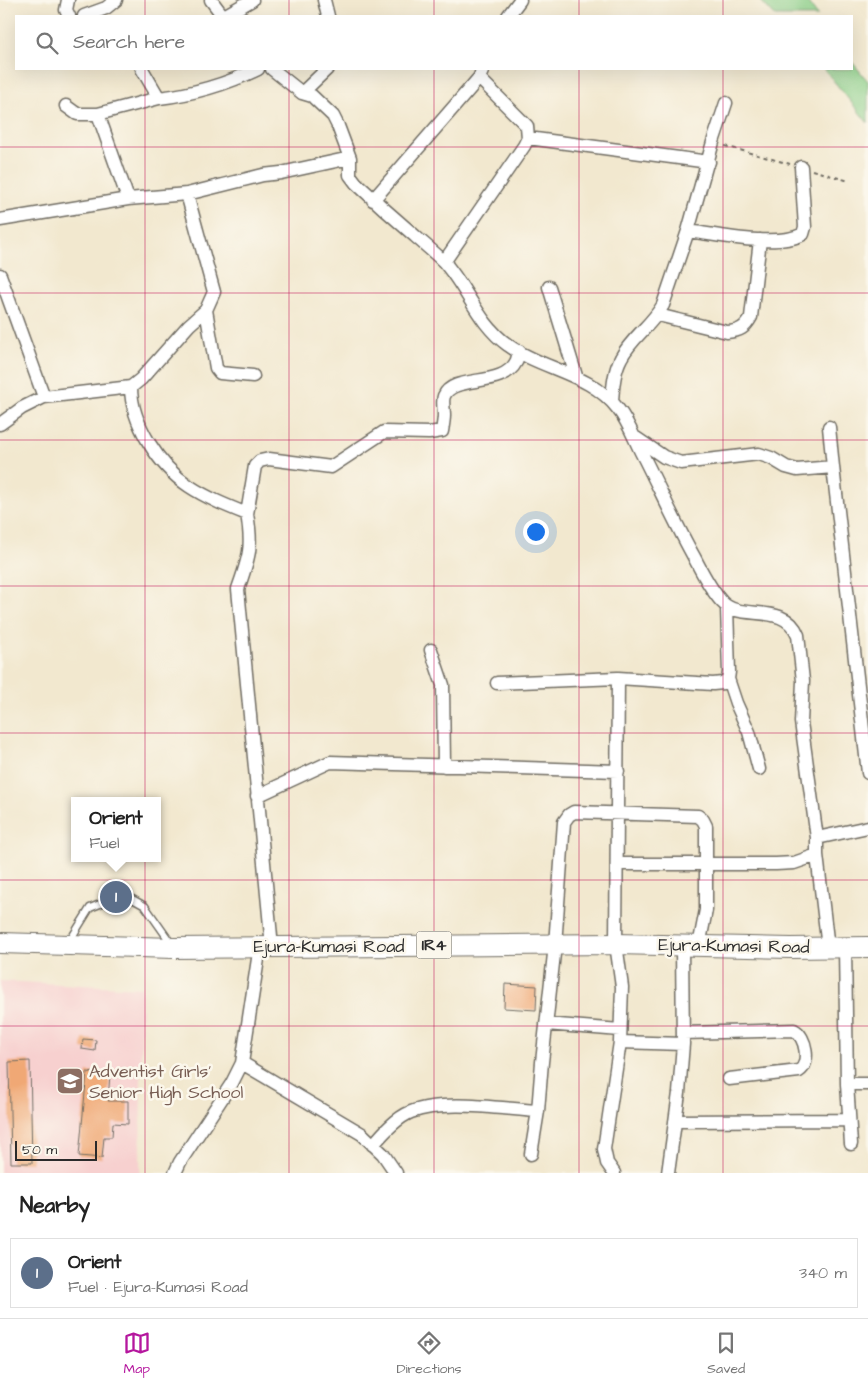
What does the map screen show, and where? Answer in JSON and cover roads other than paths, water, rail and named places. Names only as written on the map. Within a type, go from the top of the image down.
[{"type":"main road","name":"Ejura-Kumasi Road","points":[[0,943],[174,948],[616,944],[868,947]]},
{"type":"street","points":[[68,0],[66,10],[68,15]]},
{"type":"street","points":[[211,0],[222,15]]},
{"type":"street","points":[[225,15],[252,0]]},
{"type":"street","points":[[324,0],[328,15]]},
{"type":"street","points":[[509,15],[520,0]]},
{"type":"street","points":[[87,15],[111,8]]},
{"type":"street","points":[[143,70],[159,98]]},
{"type":"street","points":[[66,106],[77,114],[98,114],[159,98],[199,91],[240,78],[256,70]]},
{"type":"street","points":[[273,70],[302,93],[312,96],[333,116],[350,158],[350,175],[356,183],[444,262],[482,318],[508,344],[538,362],[576,376],[612,401],[623,415],[681,533],[707,581],[727,607],[728,679],[749,732],[759,769]]},
{"type":"street","points":[[302,93],[326,70]]},
{"type":"street","points":[[373,200],[481,73],[527,126],[528,138],[444,262]]},
{"type":"street","points":[[612,401],[614,379],[621,358],[658,315],[663,305],[688,231],[713,142],[726,104]]},
{"type":"street","points":[[98,114],[128,199]]},
{"type":"street","points":[[528,138],[708,162]]},
{"type":"street","points":[[0,220],[128,199],[188,194],[263,175],[350,158]]},
{"type":"street","points":[[688,231],[760,240],[796,238],[803,234],[805,227],[801,167]]},
{"type":"street","points":[[0,424],[22,408],[44,397],[131,387],[141,379],[189,325],[206,310],[214,292],[188,194]]},
{"type":"street","points":[[658,315],[727,332],[738,331],[746,326],[751,317],[760,240]]},
{"type":"street","points":[[0,274],[44,397]]},
{"type":"street","points":[[549,288],[576,376]]},
{"type":"street","points":[[206,310],[216,368],[220,373],[253,376]]},
{"type":"street","points":[[175,1173],[180,1162],[232,1084],[242,1063],[266,946],[258,796],[238,589],[249,558],[251,537],[247,514],[256,466],[260,461],[269,459],[332,467],[384,432],[429,433],[442,431],[444,396],[449,389],[464,383],[491,379],[507,373],[516,362],[519,351]]},
{"type":"street","points":[[131,387],[131,398],[140,428],[163,463],[187,485],[217,502],[247,514]]},
{"type":"street","points":[[829,427],[866,731],[868,773]]},
{"type":"street","points":[[634,436],[664,457],[681,464],[759,454],[771,458],[786,467],[797,470],[833,467]]},
{"type":"street","points":[[727,607],[785,619],[795,628],[798,634],[803,681],[801,722],[817,838],[817,855],[837,948],[851,1144]]},
{"type":"street","points":[[431,650],[442,685],[444,766]]},
{"type":"street","points":[[497,683],[618,678],[713,684],[723,683],[728,679]]},
{"type":"street","points":[[614,1173],[606,1163],[604,1149],[620,1036],[622,987],[616,944],[618,678]]},
{"type":"street","points":[[258,796],[330,762],[618,771]]},
{"type":"street","points":[[531,1154],[538,1111],[555,945],[564,822],[574,812],[698,816],[706,826],[706,910],[690,946],[675,1121],[668,1173]]},
{"type":"street","points":[[817,838],[868,827]]},
{"type":"street","points":[[617,864],[794,863],[817,855]]},
{"type":"street","points":[[546,1024],[620,1036],[683,1038],[794,1030],[799,1033],[804,1041],[805,1065],[803,1069],[728,1079]]},
{"type":"street","points":[[242,1063],[362,1134],[382,1154],[396,1173]]},
{"type":"street","points":[[847,1084],[868,1084]]},
{"type":"street","points":[[373,1145],[389,1127],[410,1112],[436,1106],[538,1111]]},
{"type":"street","points":[[675,1121],[850,1120]]},
{"type":"lane","points":[[66,946],[90,908],[127,896],[145,906],[174,948]]},
{"type":"place","name":"Orient","points":[[116,897]]},
{"type":"place","name":"Adventist Girls' Senior High School","points":[[70,1081]]}]
